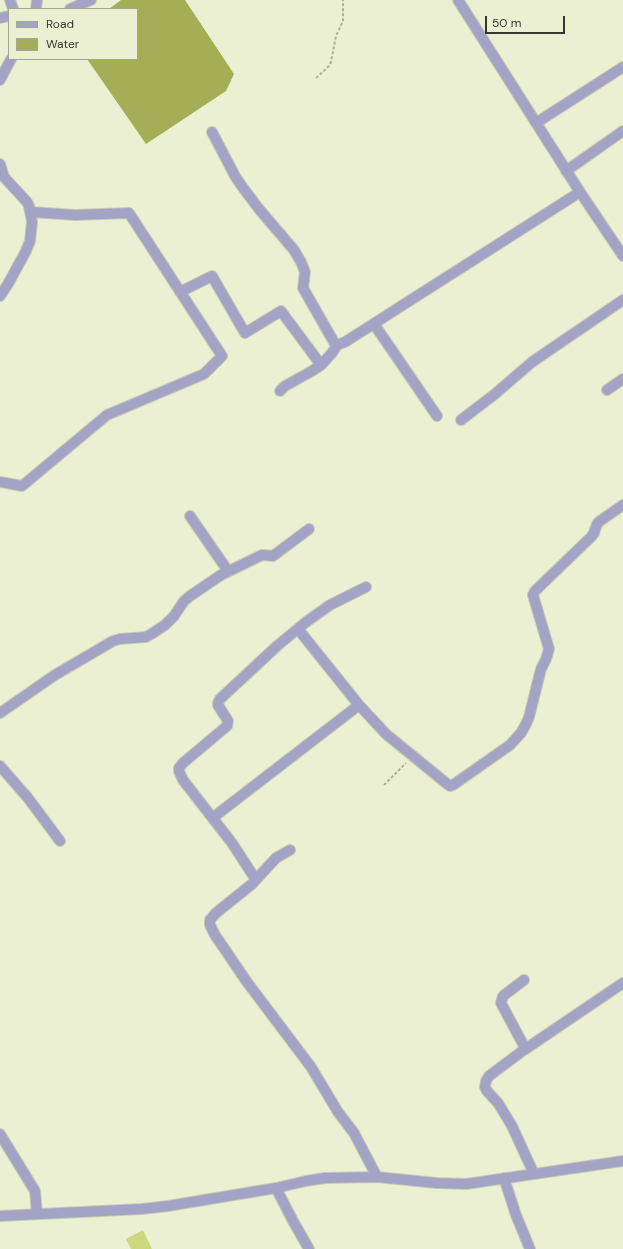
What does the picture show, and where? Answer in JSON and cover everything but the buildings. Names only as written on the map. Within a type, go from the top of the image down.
[{"type":"street","points":[[72,8],[91,0]]},
{"type":"street","points":[[458,0],[566,171],[623,256]]},
{"type":"street","points":[[0,80],[10,60]]},
{"type":"street","points":[[536,124],[623,67]]},
{"type":"street","points":[[566,171],[623,131]]},
{"type":"street","points":[[212,132],[241,185],[259,209],[294,250],[305,272],[303,288],[335,344],[337,345]]},
{"type":"street","points":[[0,164],[4,177],[26,202],[31,212],[32,222],[30,241],[26,251],[0,296]]},
{"type":"street","points":[[280,391],[321,365],[337,345],[340,345],[374,324],[580,192]]},
{"type":"street","points":[[0,482],[22,486],[107,415],[204,374],[222,356],[129,213],[75,215],[31,212]]},
{"type":"street","points":[[180,292],[212,276],[245,333],[281,311],[321,365]]},
{"type":"street","points":[[461,420],[495,394],[532,362],[623,300]]},
{"type":"street","points":[[374,324],[437,416]]},
{"type":"street","points":[[607,390],[623,379]]},
{"type":"street","points":[[298,629],[358,705],[386,734],[446,783],[450,786],[453,785],[510,745],[521,733],[529,717],[541,669],[549,649],[533,595],[535,591],[591,537],[597,524],[623,505]]},
{"type":"street","points":[[190,516],[228,571]]},
{"type":"street","points":[[0,713],[55,675],[113,641],[146,637],[153,633],[169,620],[184,601],[190,596],[228,571],[262,555],[273,556],[309,529]]},
{"type":"street","points":[[256,880],[214,818],[183,780],[179,768],[227,726],[228,721],[218,705],[220,699],[277,646],[298,629],[330,605],[366,586]]},
{"type":"street","points":[[214,818],[358,705]]},
{"type":"street","points":[[0,766],[28,798],[60,841]]},
{"type":"street","points":[[290,850],[276,858],[256,880],[216,912],[210,920],[210,925],[215,935],[247,982],[311,1067],[338,1112],[354,1133],[377,1177]]},
{"type":"street","points":[[524,980],[503,996],[501,1003],[506,1015],[524,1045],[524,1050]]},
{"type":"street","points":[[534,1174],[512,1126],[498,1103],[487,1091],[485,1087],[486,1081],[489,1076],[524,1050],[623,983]]},
{"type":"street","points":[[0,1134],[35,1191],[37,1214]]},
{"type":"street","points":[[0,1216],[168,1206],[276,1188],[306,1180],[325,1178],[377,1177],[466,1184],[623,1161]]},
{"type":"street","points":[[504,1178],[516,1215],[530,1249]]},
{"type":"street","points":[[276,1188],[292,1221],[309,1249]]},
{"type":"path","points":[[316,78],[329,66],[331,62],[336,36],[344,21],[344,0]]},
{"type":"path","points":[[384,785],[413,757]]},
{"type":"water","points":[[121,0],[185,0],[234,74],[226,91],[146,144],[88,60],[138,60],[138,8],[110,8]]}]
